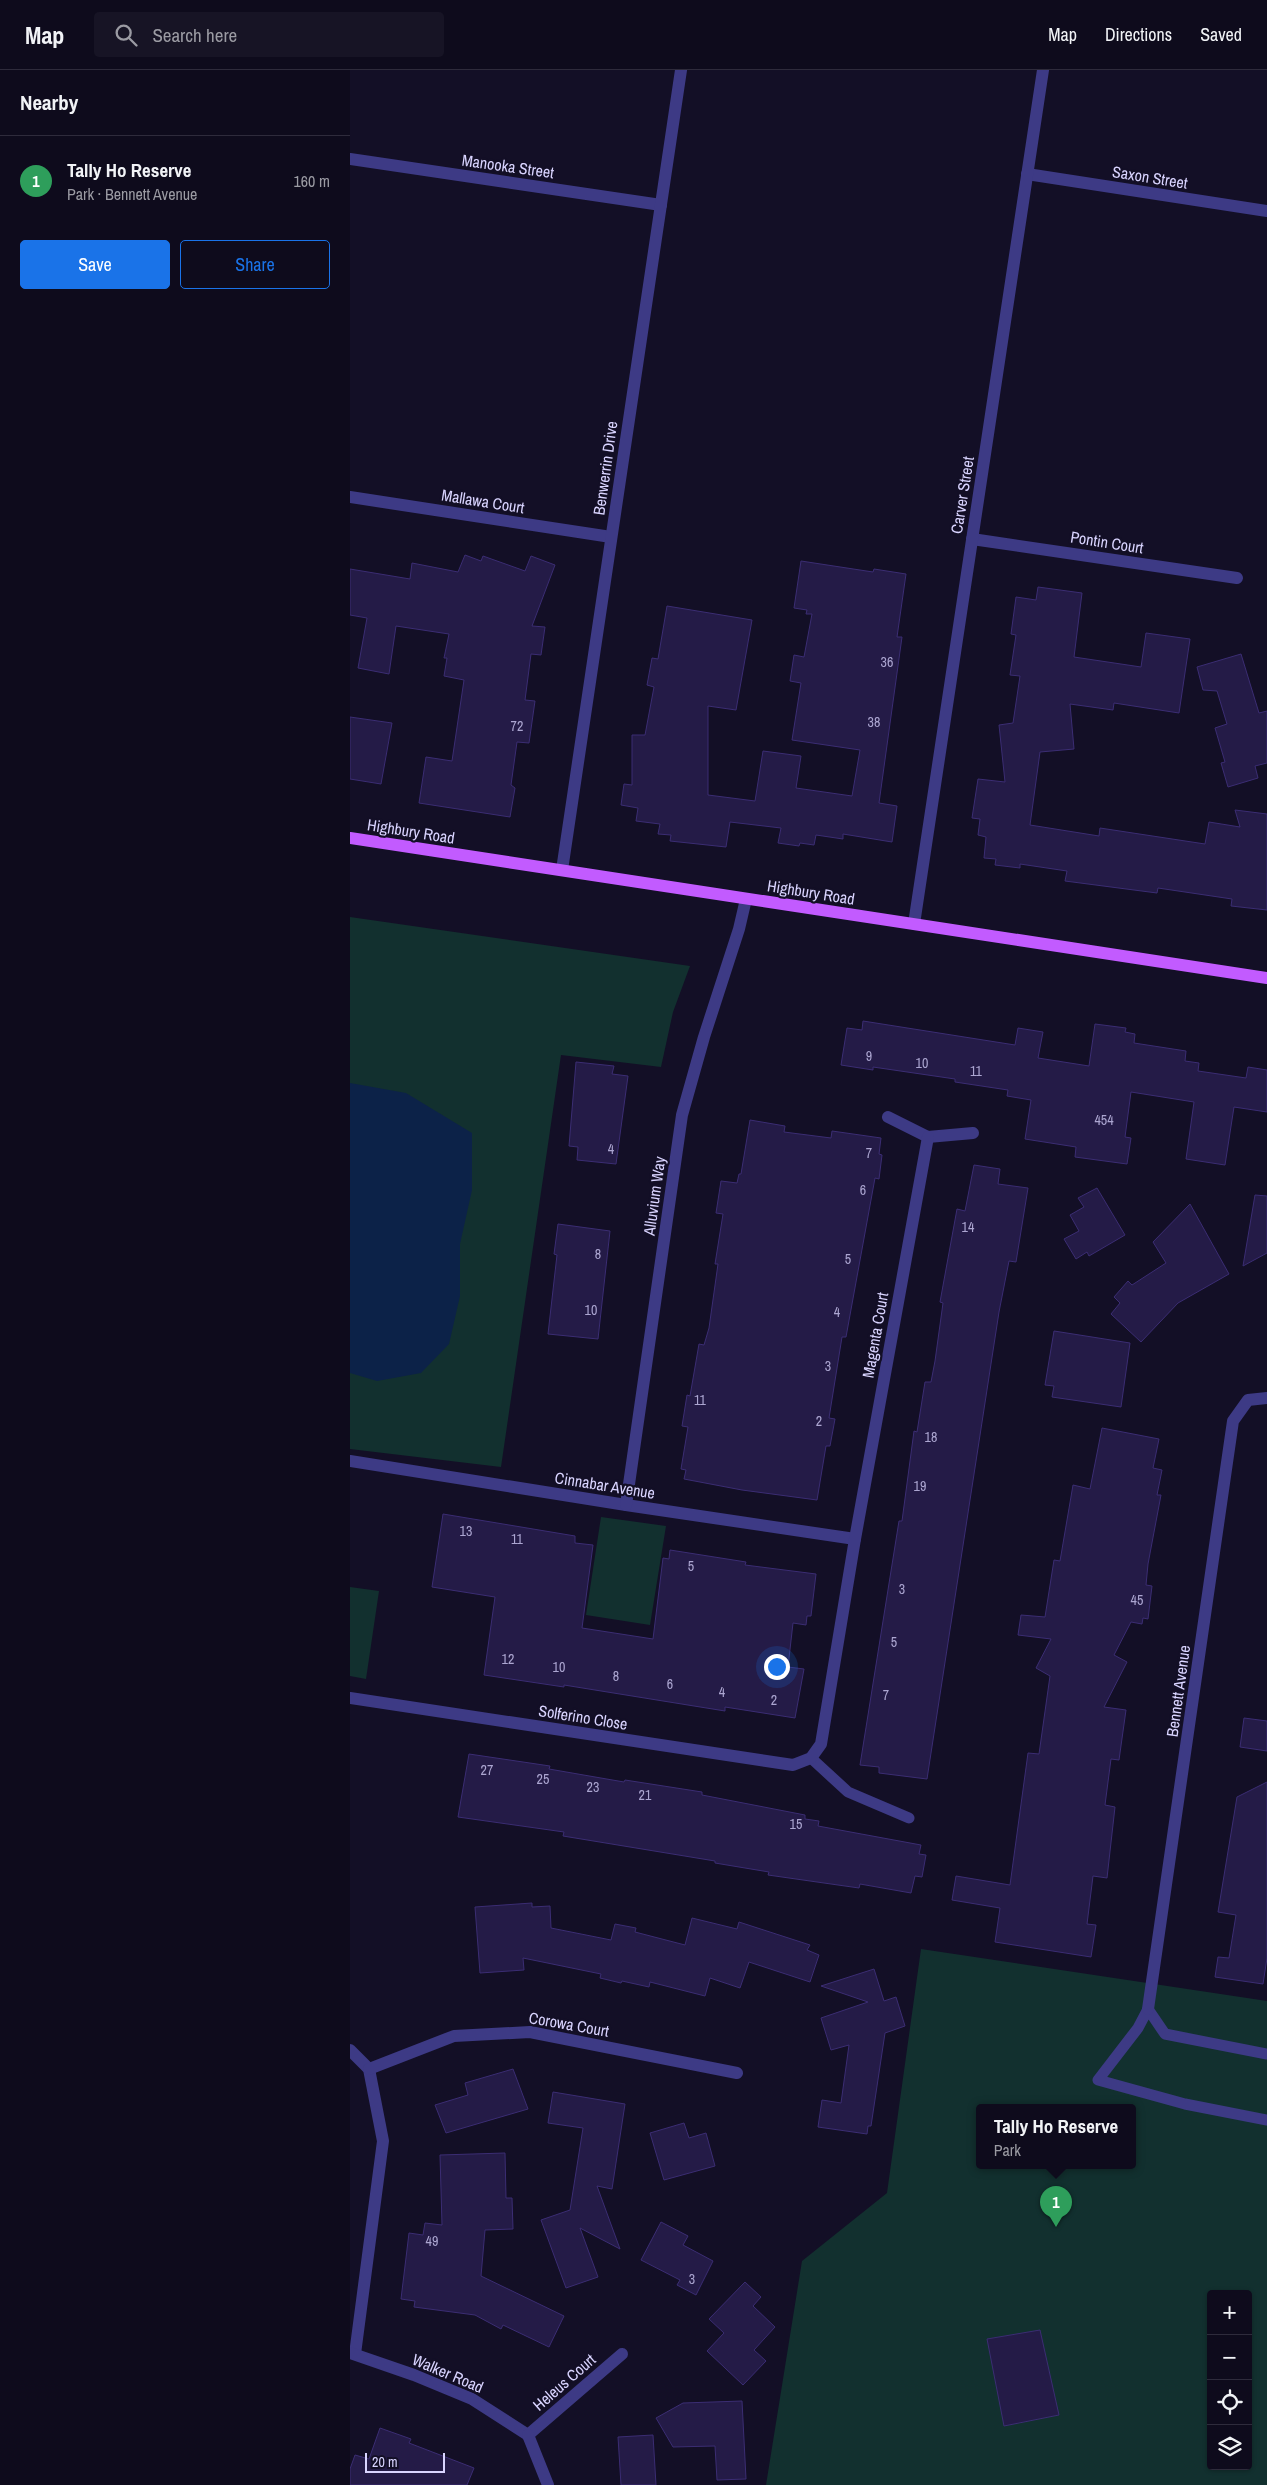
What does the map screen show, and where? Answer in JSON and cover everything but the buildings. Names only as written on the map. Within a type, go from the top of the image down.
[{"type":"main road","name":"Highbury Road","points":[[350,838],[1267,978]]},
{"type":"street","name":"Benwerrin Drive","points":[[562,870],[681,70]]},
{"type":"street","name":"Carver Street","points":[[914,924],[1043,70]]},
{"type":"street","name":"Manooka Street","points":[[350,159],[661,205]]},
{"type":"street","name":"Saxon Street","points":[[1028,174],[1267,211]]},
{"type":"street","name":"Mallawa Court","points":[[350,497],[611,537]]},
{"type":"street","name":"Pontin Court","points":[[972,539],[1236,578]]},
{"type":"street","name":"Alluvium Way","points":[[626,1506],[682,1115],[740,929],[746,899]]},
{"type":"street","points":[[888,1117],[928,1137],[973,1133]]},
{"type":"street","name":"Magenta Court","points":[[855,1539],[928,1137]]},
{"type":"street","name":"Bennett Avenue","points":[[1148,2009],[1233,1421],[1248,1400],[1267,1398]]},
{"type":"street","name":"Cinnabar Avenue","points":[[350,1461],[626,1506],[855,1539]]},
{"type":"street","points":[[811,1758],[821,1744],[855,1539]]},
{"type":"street","name":"Solferino Close","points":[[350,1698],[793,1765],[811,1758]]},
{"type":"street","name":"Corowa Court","points":[[370,2070],[454,2036],[530,2032],[737,2073]]},
{"type":"street","points":[[350,2050],[370,2070],[382,2141],[352,2354]]},
{"type":"street","name":"Walker Road","points":[[352,2354],[472,2399],[528,2435]]},
{"type":"street","name":"Heleus Court","points":[[528,2435],[622,2354]]},
{"type":"street","points":[[528,2435],[548,2485]]},
{"type":"lane","points":[[811,1758],[848,1792],[909,1818]]},
{"type":"lane","points":[[1267,2054],[1165,2034],[1148,2009],[1138,2028],[1098,2080],[1185,2104],[1267,2120]]},
{"type":"green space","points":[[350,917],[690,966],[673,1012],[661,1067],[561,1055],[501,1467],[350,1449]]},
{"type":"green space","points":[[601,1517],[666,1526],[650,1625],[586,1615]]},
{"type":"green space","points":[[350,1587],[379,1591],[366,1679],[350,1676]]},
{"type":"green space","points":[[921,1949],[1267,2001],[1267,2485],[766,2485],[802,2261],[887,2193]]},
{"type":"water","points":[[350,1083],[406,1093],[472,1133],[472,1190],[460,1244],[460,1296],[449,1344],[421,1373],[377,1381],[350,1373]]},
{"type":"place","name":"Tally Ho Reserve","points":[[1056,2227]]}]
